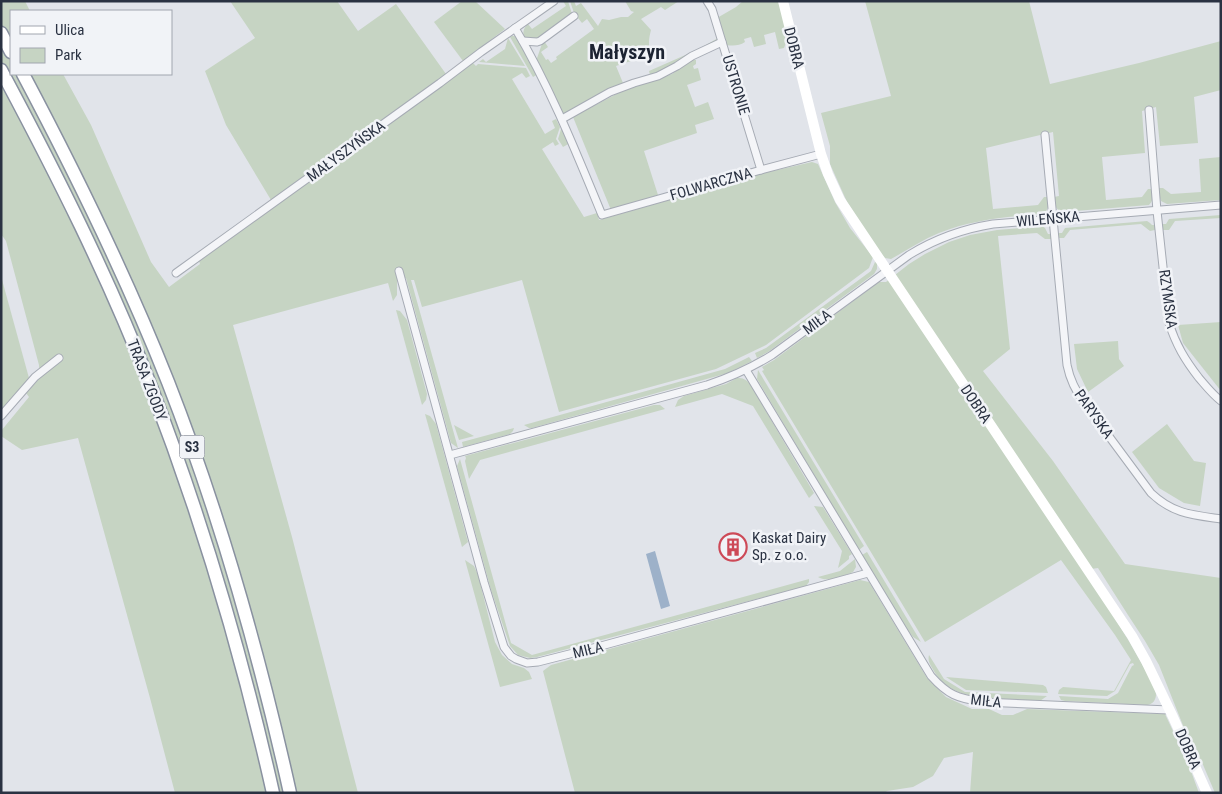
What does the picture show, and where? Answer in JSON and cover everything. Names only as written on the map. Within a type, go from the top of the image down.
[{"type":"highway","points":[[1,32],[10,50]]},
{"type":"highway","name":"TRASA ZGODY","points":[[1,70],[84,234],[129,333],[151,387],[190,492],[216,574],[238,650],[272,793]]},
{"type":"highway","name":"TRASA ZGODY","points":[[24,75],[101,228],[145,326],[186,428],[233,570],[254,644],[290,793]]},
{"type":"street","name":"MAŁYSZYŃSKA","points":[[176,273],[554,1]]},
{"type":"street","name":"USTRONIE","points":[[707,1],[712,9],[761,170]]},
{"type":"street","name":"DOBRA","points":[[783,1],[821,154],[840,200],[1132,636],[1194,761],[1207,793]]},
{"type":"street","points":[[523,41],[540,41],[574,16]]},
{"type":"street","points":[[515,28],[530,53],[562,119],[610,92],[658,76],[692,56],[722,42]]},
{"type":"street","name":"RZYMSKA","points":[[1149,110],[1168,318],[1172,334],[1181,353],[1191,368],[1221,401]]},
{"type":"street","name":"FOLWARCZNA","points":[[562,119],[602,215],[821,154]]},
{"type":"street","name":"PARYSKA","points":[[1045,135],[1067,365],[1075,390],[1157,498],[1169,507],[1183,513],[1221,519]]},
{"type":"street","name":"WILEŃSKA","points":[[887,270],[920,248],[944,237],[960,231],[992,224],[1221,205]]},
{"type":"street","name":"MIŁA","points":[[450,455],[707,385],[730,377],[772,355],[887,270]]},
{"type":"street","name":"MIŁA","points":[[400,271],[484,582],[502,642],[511,656],[521,662],[538,662],[868,573]]},
{"type":"street","points":[[1,416],[35,377],[60,358]]},
{"type":"street","name":"MIŁA","points":[[746,370],[931,676],[940,687],[954,696],[982,702],[1169,710]]},
{"type":"green space","points":[[1,1],[25,1],[30,10],[10,10],[10,75],[64,75],[91,125],[151,262],[169,287],[200,264],[199,261],[473,63],[476,66],[478,64],[526,68],[530,76],[526,78],[522,73],[512,79],[545,134],[555,128],[552,121],[556,119],[560,127],[556,139],[559,144],[555,146],[553,142],[542,149],[584,217],[597,213],[599,220],[760,174],[812,162],[818,164],[835,202],[850,228],[873,257],[869,268],[766,345],[716,369],[559,412],[522,280],[422,307],[414,280],[411,280],[458,448],[451,443],[406,278],[397,281],[397,295],[393,301],[388,283],[233,325],[292,537],[358,793],[175,793],[78,438],[22,450],[1,436],[1,431],[29,397],[26,393],[40,378],[39,365],[6,241],[1,234]]},
{"type":"green space","points":[[230,1],[337,1],[358,31],[396,4],[446,74],[271,200],[226,125],[205,71],[255,38]]},
{"type":"green space","points":[[462,1],[475,1],[505,29],[463,61],[434,22]]},
{"type":"green space","points":[[563,1],[568,1],[572,14],[538,40],[528,39],[524,36],[524,29],[528,24],[532,29],[566,6]]},
{"type":"green space","points":[[570,1],[574,1],[576,6],[581,3],[598,26],[602,19],[609,20],[628,17],[634,12],[631,11],[625,1],[679,1],[665,10],[661,7],[641,19],[651,30],[649,54],[647,58],[643,57],[616,66],[623,83],[650,75],[649,71],[699,49],[718,38],[718,41],[677,64],[562,115],[536,61],[543,41],[548,47],[541,52],[546,60],[548,59],[551,63],[557,59],[556,57],[594,29],[587,19],[582,23],[574,13]]},
{"type":"green space","points":[[743,1],[779,1],[788,37],[784,48],[779,49],[775,32],[764,35],[766,44],[754,47],[751,37],[744,39],[745,42],[734,46],[726,45],[717,18]]},
{"type":"green space","points":[[865,1],[1029,1],[1050,84],[1221,41],[1221,90],[1194,97],[1198,143],[1160,146],[1156,107],[1142,111],[1145,153],[1102,157],[1106,200],[1142,197],[1148,189],[1152,189],[1153,195],[1149,205],[1059,211],[1055,206],[1054,197],[1059,196],[1053,132],[986,148],[993,209],[1038,205],[1044,197],[1048,197],[1048,207],[1044,213],[964,225],[920,242],[891,259],[885,258],[877,250],[847,202],[830,164],[830,146],[821,113],[891,96]]},
{"type":"green space","points":[[515,36],[524,46],[538,74],[533,77],[510,37]]},
{"type":"green space","points":[[508,38],[525,66],[479,62],[483,59],[486,62],[505,49]]},
{"type":"green space","points":[[692,60],[696,60],[696,64],[693,66],[694,69],[698,68],[701,80],[687,85],[695,107],[708,102],[714,119],[695,125],[697,133],[644,151],[658,195],[611,210],[573,117],[624,90],[672,74]]},
{"type":"green space","points":[[562,126],[570,143],[563,147],[558,139]]},
{"type":"green space","points":[[1221,157],[1221,200],[1167,204],[1161,201],[1159,188],[1163,188],[1171,194],[1201,192],[1199,159]]},
{"type":"green space","points":[[1221,215],[1221,218],[1175,221],[1169,230],[1163,230],[1163,224],[1166,224],[1169,219]]},
{"type":"green space","points":[[1147,221],[1155,225],[1155,230],[1150,231],[1141,224],[1070,230],[1064,238],[1059,238],[1058,233],[1062,233],[1065,228]]},
{"type":"green space","points":[[1042,226],[1048,234],[1051,234],[1051,239],[1045,239],[1037,233],[998,236],[1010,349],[983,371],[1053,461],[1125,564],[1221,578],[1221,793],[1215,793],[1201,760],[1184,728],[1159,665],[1098,568],[1084,570],[1153,683],[1156,696],[1154,701],[1147,705],[1061,700],[1059,696],[1108,699],[1118,693],[1134,665],[1133,663],[1130,664],[1115,691],[1107,696],[1058,694],[1059,690],[1063,687],[1114,691],[1131,660],[1061,560],[925,642],[762,371],[764,370],[762,367],[879,282],[886,282],[925,254],[949,242],[970,235],[997,230]]},
{"type":"green space","points":[[875,262],[877,263],[877,269],[874,274],[768,352],[757,358],[755,353],[766,348],[871,271]]},
{"type":"green space","points":[[1,276],[29,378],[1,412]]},
{"type":"green space","points":[[396,310],[400,311],[407,320],[427,394],[426,400],[422,405]]},
{"type":"green space","points":[[1221,322],[1221,391],[1183,343],[1178,325]]},
{"type":"green space","points":[[1118,341],[1119,359],[1124,366],[1088,392],[1077,369],[1074,344]]},
{"type":"green space","points":[[749,357],[752,361],[728,373],[532,428],[524,425],[725,369]]},
{"type":"green space","points":[[758,370],[864,546],[859,550],[757,379]]},
{"type":"green space","points":[[737,378],[744,379],[750,384],[814,493],[809,498],[753,406],[722,394],[675,407],[678,400],[684,396],[726,384]]},
{"type":"green space","points":[[654,405],[660,405],[665,409],[480,460],[469,479],[465,456]]},
{"type":"green space","points":[[425,414],[430,416],[436,424],[468,542],[462,547]]},
{"type":"green space","points":[[1167,424],[1194,461],[1206,463],[1200,506],[1184,503],[1159,488],[1132,452]]},
{"type":"green space","points":[[454,425],[474,436],[459,440]]},
{"type":"green space","points":[[514,428],[510,434],[463,447],[462,442]]},
{"type":"green space","points":[[460,459],[511,643],[532,655],[809,579],[809,582],[806,586],[537,657],[530,658],[518,655],[510,646],[491,590],[457,466]]},
{"type":"green space","points":[[814,506],[823,507],[852,554],[838,568],[842,551]]},
{"type":"green space","points":[[867,552],[921,642],[913,637],[907,629],[862,555]]},
{"type":"green space","points":[[855,559],[856,567],[853,572],[831,579],[818,577],[840,571]]},
{"type":"green space","points":[[465,560],[474,566],[478,575],[495,642],[502,655],[512,664],[529,672],[532,679],[500,687]]},
{"type":"green space","points":[[860,580],[869,582],[927,678],[946,697],[972,709],[989,709],[1002,715],[1013,715],[1027,709],[1165,714],[1188,763],[1199,793],[970,793],[973,752],[944,758],[933,776],[913,787],[887,791],[885,793],[575,793],[543,671],[551,665]]},
{"type":"green space","points":[[929,655],[944,679],[965,692],[1047,696],[1040,701],[964,694],[941,681],[930,664]]},
{"type":"green space","points":[[946,677],[1043,685],[1048,693],[966,690]]},
{"type":"water","points":[[655,551],[670,606],[661,609],[646,554]]},
{"type":"place","name":"Kaskat Dairy Sp. z o.o.","points":[[733,547]]},
{"type":"district","name":"Małyszyn","points":[[627,52]]}]
